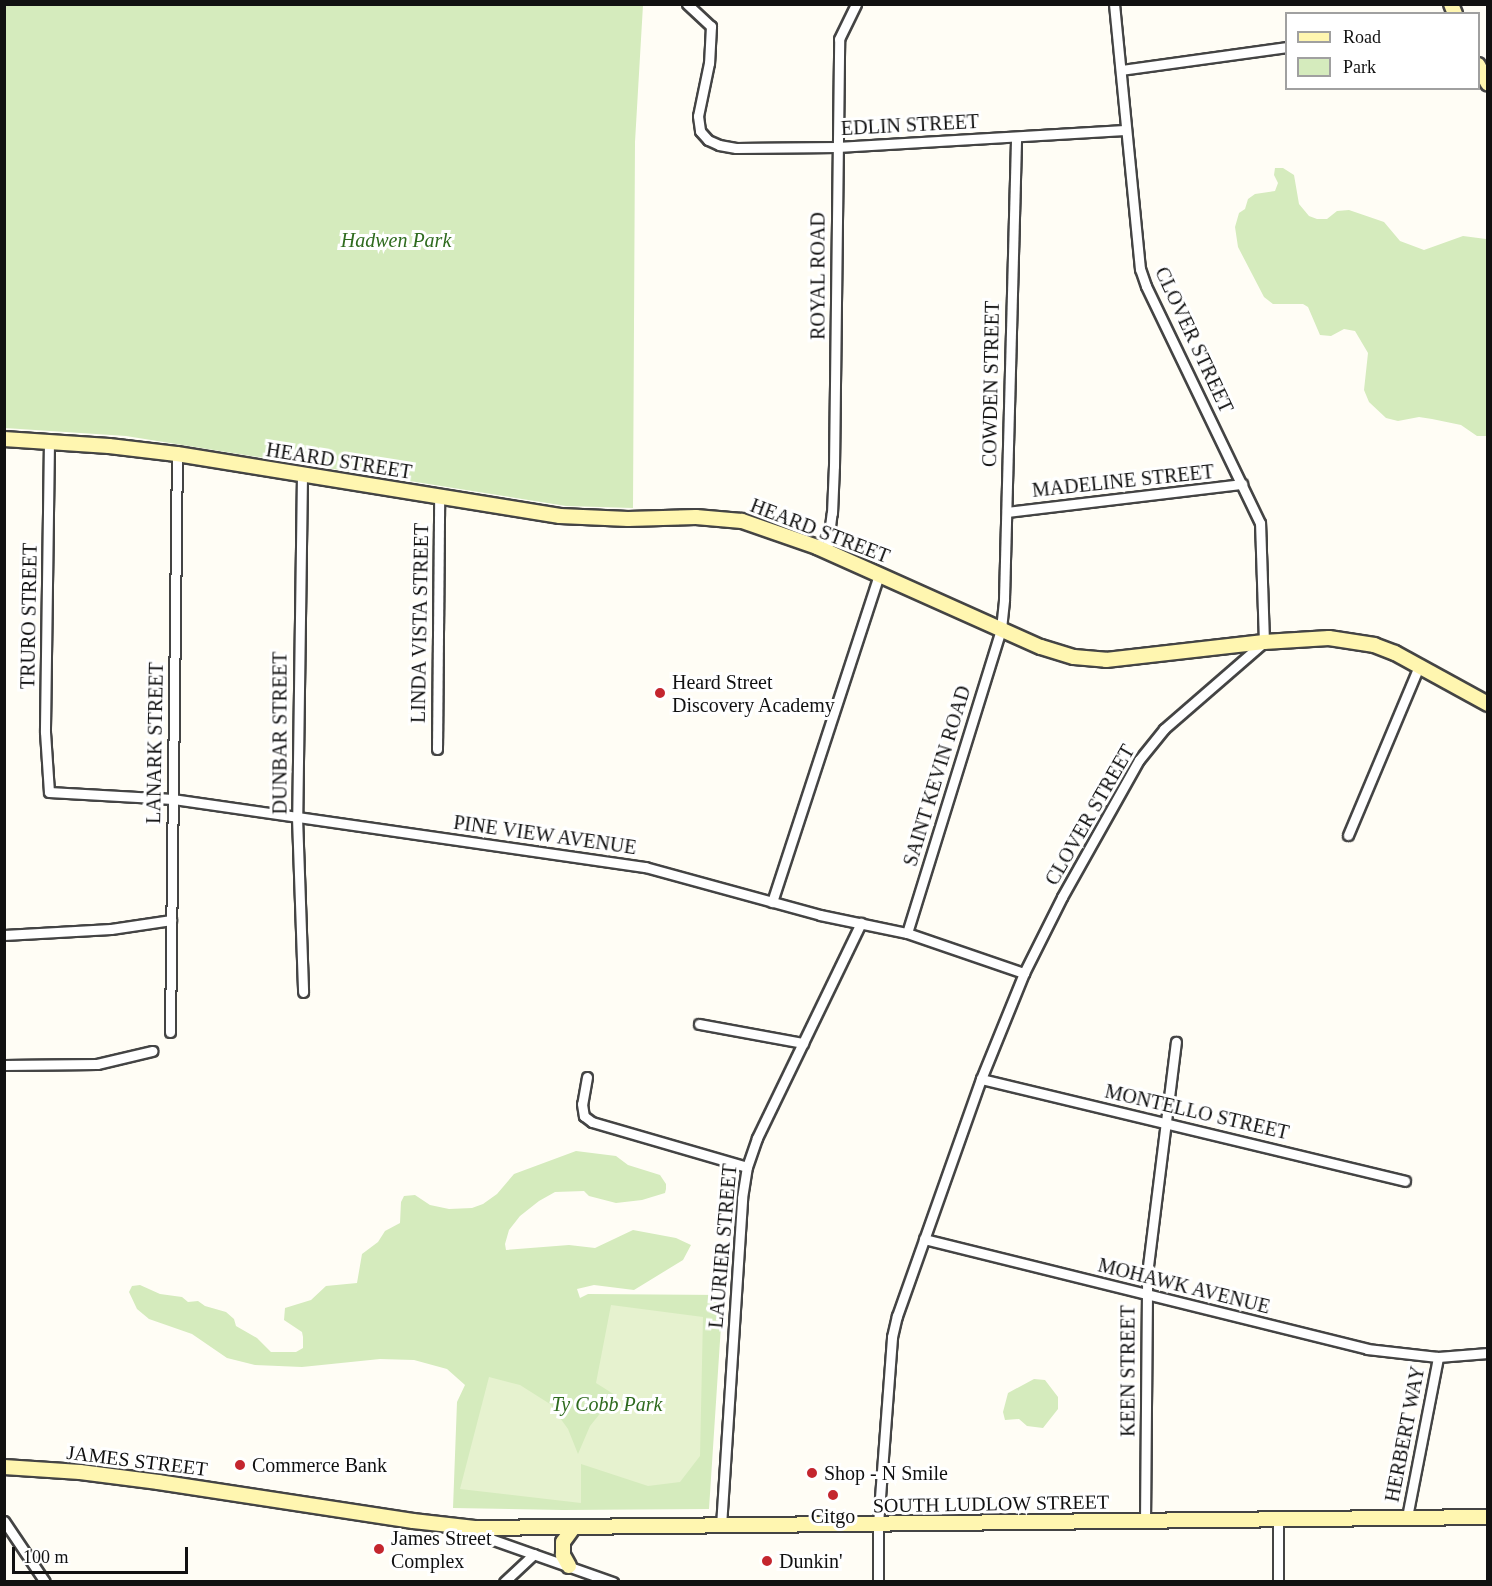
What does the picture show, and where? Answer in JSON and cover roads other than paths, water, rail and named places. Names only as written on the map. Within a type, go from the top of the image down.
[{"type":"street","name":"EDLIN STREET","points":[[687,4],[711,26],[709,63],[698,116],[702,134],[719,145],[736,148],[837,147],[1124,130]]},
{"type":"street","name":"ROYAL ROAD","points":[[826,551],[832,513],[834,466],[839,39],[856,4]]},
{"type":"street","name":"CLOVER STREET","points":[[878,1581],[878,1524],[892,1337],[897,1316],[981,1079],[1024,972],[1062,897],[1139,760],[1164,729],[1264,642],[1260,523],[1146,286],[1140,269],[1124,130],[1114,4]]},
{"type":"street","points":[[1121,70],[1285,47]]},
{"type":"street","points":[[1480,67],[1488,84]]},
{"type":"street","name":"COWDEN STREET","points":[[1001,629],[1007,512],[1016,138]]},
{"type":"street","name":"HEARD STREET","points":[[4,439],[50,441],[177,454],[560,516],[628,519],[696,517],[742,521],[826,551],[1041,647],[1090,659],[1136,657],[1264,642],[1329,638],[1384,649],[1488,704]]},
{"type":"street","name":"TRURO STREET","points":[[49,792],[45,732],[50,441]]},
{"type":"street","name":"LANARK STREET","points":[[170,1032],[177,454]]},
{"type":"street","name":"DUNBAR STREET","points":[[302,475],[297,817],[303,992]]},
{"type":"street","name":"MADELINE STREET","points":[[1007,512],[1242,484]]},
{"type":"street","name":"LINDA VISTA STREET","points":[[437,749],[439,497]]},
{"type":"street","points":[[772,902],[879,574]]},
{"type":"street","name":"SAINT KEVIN ROAD","points":[[907,933],[1001,629]]},
{"type":"street","points":[[1348,835],[1419,666]]},
{"type":"street","name":"PINE VIEW AVENUE","points":[[49,792],[173,800],[645,867],[772,902],[907,933],[1024,972]]},
{"type":"street","points":[[4,935],[111,928],[171,920]]},
{"type":"street","name":"LAURIER STREET","points":[[721,1526],[742,1198],[747,1167],[757,1138],[861,923]]},
{"type":"street","points":[[699,1024],[803,1043]]},
{"type":"street","name":"KEEN STREET","points":[[1145,1522],[1146,1295],[1176,1042]]},
{"type":"street","points":[[4,1065],[97,1064],[152,1051]]},
{"type":"street","points":[[587,1077],[582,1104],[584,1116],[592,1122],[747,1167]]},
{"type":"street","name":"MONTELLO STREET","points":[[981,1079],[1405,1181]]},
{"type":"street","name":"MOHAWK AVENUE","points":[[924,1239],[1366,1349],[1438,1357],[1488,1353]]},
{"type":"street","name":"HERBERT WAY","points":[[1407,1517],[1438,1357]]},
{"type":"street","name":"JAMES STREET","points":[[4,1467],[80,1472],[158,1482],[456,1527],[613,1581]]},
{"type":"street","name":"SOUTH LUDLOW STREET","points":[[456,1527],[573,1528],[1145,1522],[1338,1517],[1488,1517]]},
{"type":"street","points":[[1278,1518],[1278,1581]]},
{"type":"street","points":[[4,1521],[45,1581]]},
{"type":"street","points":[[569,1566],[563,1556],[563,1542],[573,1528]]},
{"type":"street","points":[[504,1581],[534,1554]]},
{"type":"place","name":"Heard Street Discovery Academy","points":[[660,693]]},
{"type":"place","name":"Commerce Bank","points":[[240,1465]]},
{"type":"place","name":"Shop - N Smile","points":[[812,1473]]},
{"type":"place","name":"Citgo","points":[[833,1495]]},
{"type":"place","name":"James Street Complex","points":[[379,1549]]},
{"type":"place","name":"Dunkin'","points":[[767,1561]]},
{"type":"park label","name":"Hadwen Park","points":[[396,240]]},
{"type":"park label","name":"Ty Cobb Park","points":[[607,1404]]}]
